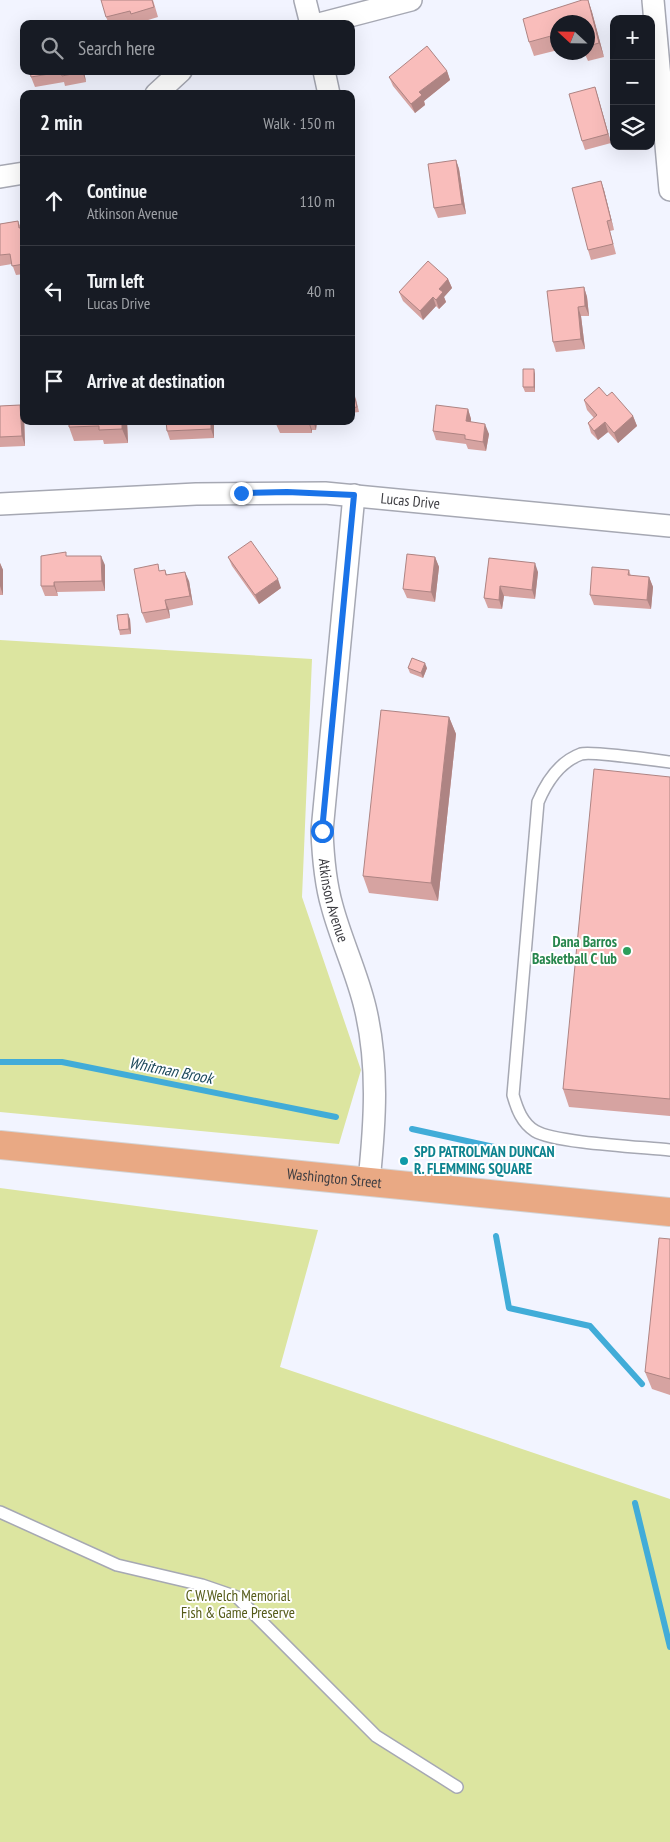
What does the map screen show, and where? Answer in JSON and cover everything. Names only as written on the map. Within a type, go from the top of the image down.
[{"type":"main road","name":"Washington Street","points":[[0,1144],[670,1212]]},
{"type":"street","points":[[305,0],[310,20]]},
{"type":"street","points":[[334,20],[410,0]]},
{"type":"street","points":[[653,0],[670,190]]},
{"type":"street","points":[[160,90],[177,75]]},
{"type":"street","points":[[325,75],[329,90]]},
{"type":"street","points":[[0,176],[20,174]]},
{"type":"street","name":"Lucas Drive","points":[[0,504],[287,492],[354,495],[670,526]]},
{"type":"street","name":"Atkinson Avenue","points":[[354,495],[322,831],[323,858],[332,906],[364,1006],[372,1045],[375,1088],[374,1136],[369,1181]]},
{"type":"lane","points":[[670,762],[582,754],[567,763],[548,780],[538,802],[513,1095],[519,1115],[535,1130],[555,1137],[670,1150]]},
{"type":"lane","points":[[0,1512],[117,1565],[202,1586],[237,1597],[376,1736],[457,1787]]},
{"type":"green space","points":[[0,640],[312,659],[302,897],[361,1070],[339,1144],[0,1112]]},
{"type":"green space","name":"C.W.Welch Memorial Fish & Game Preserve","points":[[0,1188],[318,1230],[280,1367],[670,1499],[670,1842],[0,1842]]},
{"type":"building","points":[[101,0],[152,0],[154,7],[131,14],[130,11],[106,17]]},
{"type":"building","points":[[582,0],[588,0],[592,15],[550,15],[550,36],[529,42],[523,19]]},
{"type":"building","points":[[595,27],[599,43],[595,44]]},
{"type":"building","points":[[427,46],[447,71],[419,92],[422,95],[411,104],[389,77]]},
{"type":"building","points":[[595,87],[608,134],[582,141],[569,94]]},
{"type":"building","points":[[456,160],[462,204],[434,208],[428,164]]},
{"type":"building","points":[[601,181],[611,220],[607,221],[613,244],[588,250],[572,188]]},
{"type":"building","points":[[18,221],[20,228],[20,265],[12,266],[10,254],[0,255],[0,224]]},
{"type":"building","points":[[428,261],[448,279],[439,289],[443,292],[436,300],[433,297],[420,311],[399,292]]},
{"type":"building","points":[[584,287],[585,306],[578,307],[581,339],[553,342],[547,291]]},
{"type":"building","points":[[523,369],[534,369],[534,387],[523,387]]},
{"type":"building","points":[[599,387],[607,396],[612,392],[633,416],[614,433],[605,422],[594,431],[588,423],[597,415],[584,400]]},
{"type":"building","points":[[20,405],[22,436],[0,437],[0,406]]},
{"type":"building","points":[[436,405],[468,409],[466,421],[485,424],[483,442],[465,439],[465,435],[433,431]]},
{"type":"building","points":[[69,425],[122,425],[122,429],[99,430],[99,426],[69,427]]},
{"type":"building","points":[[166,425],[211,425],[211,429],[167,431]]},
{"type":"building","points":[[251,541],[278,579],[255,595],[228,557]]},
{"type":"building","points":[[66,552],[66,556],[101,556],[102,581],[54,582],[54,586],[41,586],[41,556]]},
{"type":"building","points":[[407,554],[435,557],[431,592],[403,589]]},
{"type":"building","points":[[489,558],[535,563],[532,590],[500,586],[499,600],[484,598]]},
{"type":"building","points":[[158,564],[159,571],[165,570],[166,575],[185,572],[190,596],[165,600],[167,609],[142,613],[134,569]]},
{"type":"building","points":[[592,567],[629,570],[628,575],[649,577],[647,600],[590,595]]},
{"type":"building","points":[[128,614],[129,629],[119,630],[117,615]]},
{"type":"building","points":[[412,658],[425,663],[421,673],[408,668]]},
{"type":"building","points":[[381,710],[449,717],[431,883],[363,876]]},
{"type":"building","name":"Dana Barros Basketball C lub","points":[[594,769],[670,777],[670,1099],[563,1089]]},
{"type":"building","points":[[659,1238],[670,1239],[670,1379],[645,1372]]},
{"type":"waterway","name":"Whitman Brook","points":[[0,1062],[62,1062],[336,1117]]},
{"type":"waterway","name":"Whitman Brook","points":[[412,1129],[494,1147]]},
{"type":"waterway","name":"Whitman Brook","points":[[496,1236],[509,1308],[590,1326],[642,1384]]},
{"type":"waterway","name":"Whitman Brook","points":[[635,1503],[670,1647]]},
{"type":"place","name":"Dana Barros Basketball C lub","points":[[627,951]]},
{"type":"place","name":"SPD PATROLMAN DUNCAN R. FLEMMING SQUARE","points":[[404,1161]]},
{"type":"route","points":[[241,493],[287,492],[354,495],[322,831]]}]
